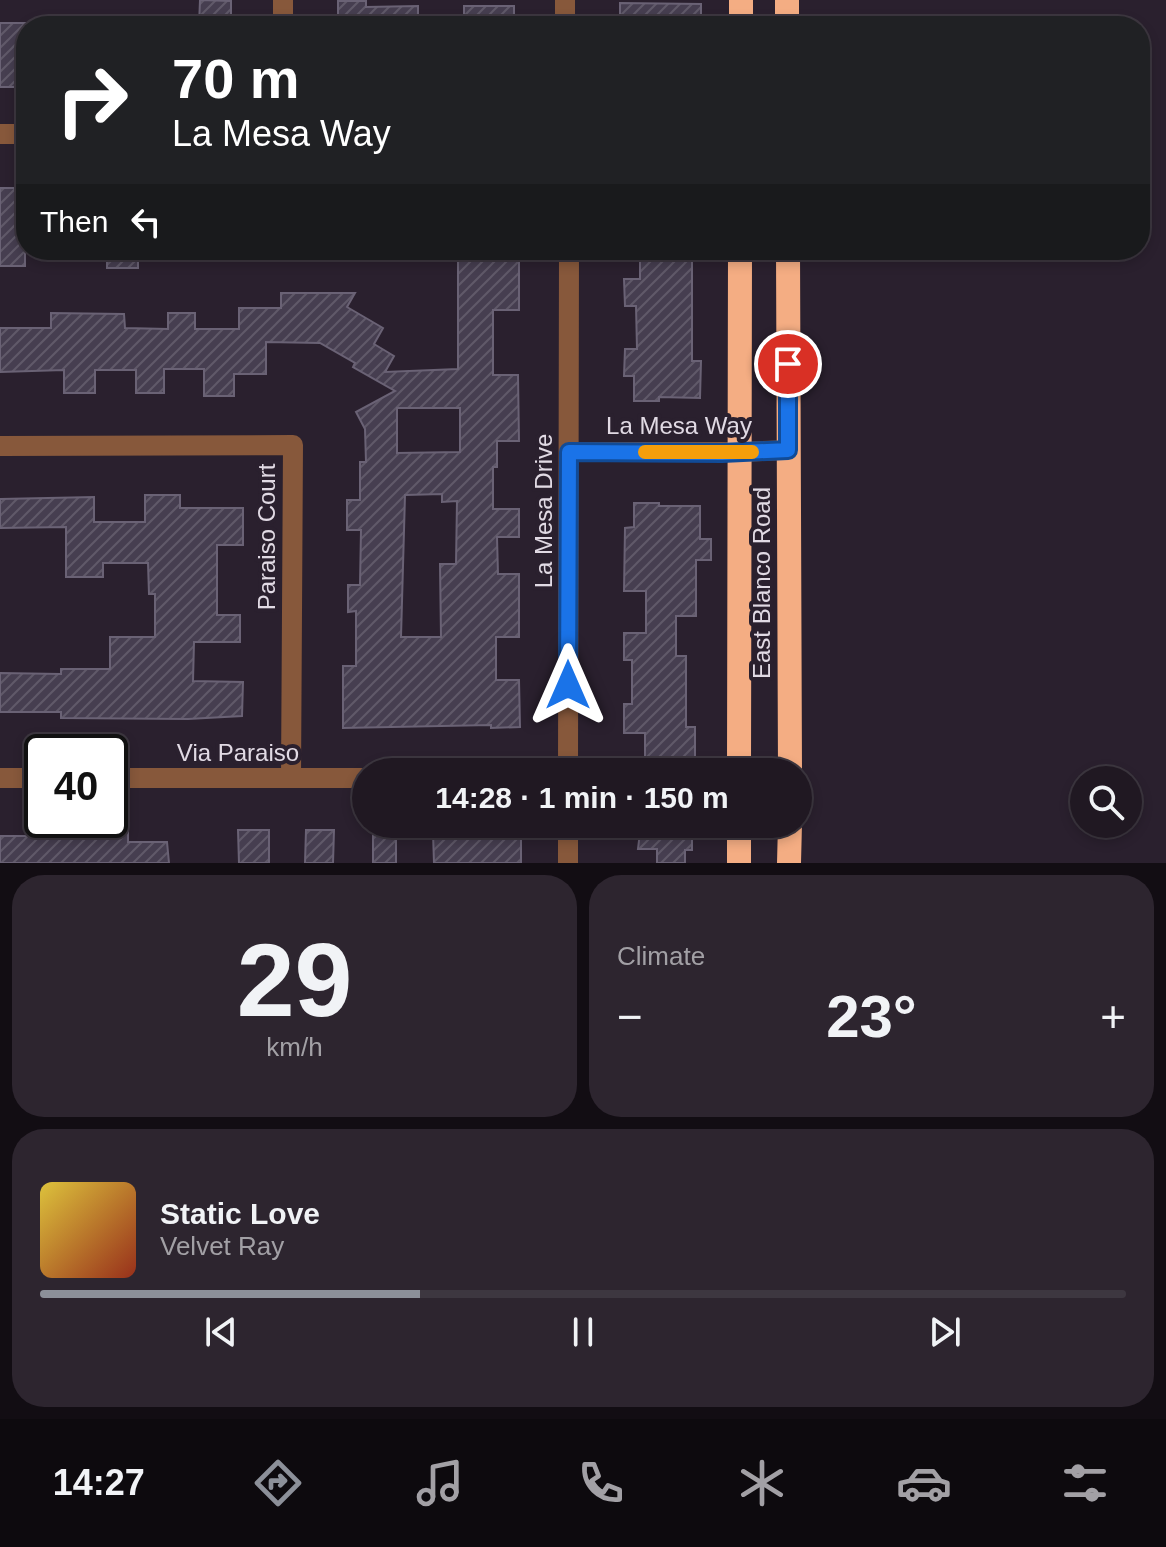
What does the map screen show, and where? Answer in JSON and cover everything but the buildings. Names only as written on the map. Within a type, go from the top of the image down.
[{"type":"highway","name":"East Blanco Road","points":[[739,758],[740,260]]},
{"type":"highway","name":"East Blanco Road","points":[[788,260],[790,758]]},
{"type":"highway","points":[[739,838],[739,863]]},
{"type":"highway","points":[[789,863],[790,838]]},
{"type":"street","name":"La Mesa Drive","points":[[568,758],[569,260]]},
{"type":"street","name":"Paraiso Court","points":[[0,446],[293,445],[291,778]]},
{"type":"street","name":"La Mesa Way","points":[[569,452],[788,450]]},
{"type":"street","points":[[0,778],[24,778]]},
{"type":"street","name":"Via Paraiso","points":[[128,778],[352,778]]},
{"type":"street","points":[[568,838],[568,863]]},
{"type":"slow traffic","points":[[645,452],[752,452]]},
{"type":"route","points":[[568,685],[569,452],[788,450],[788,364]]}]
